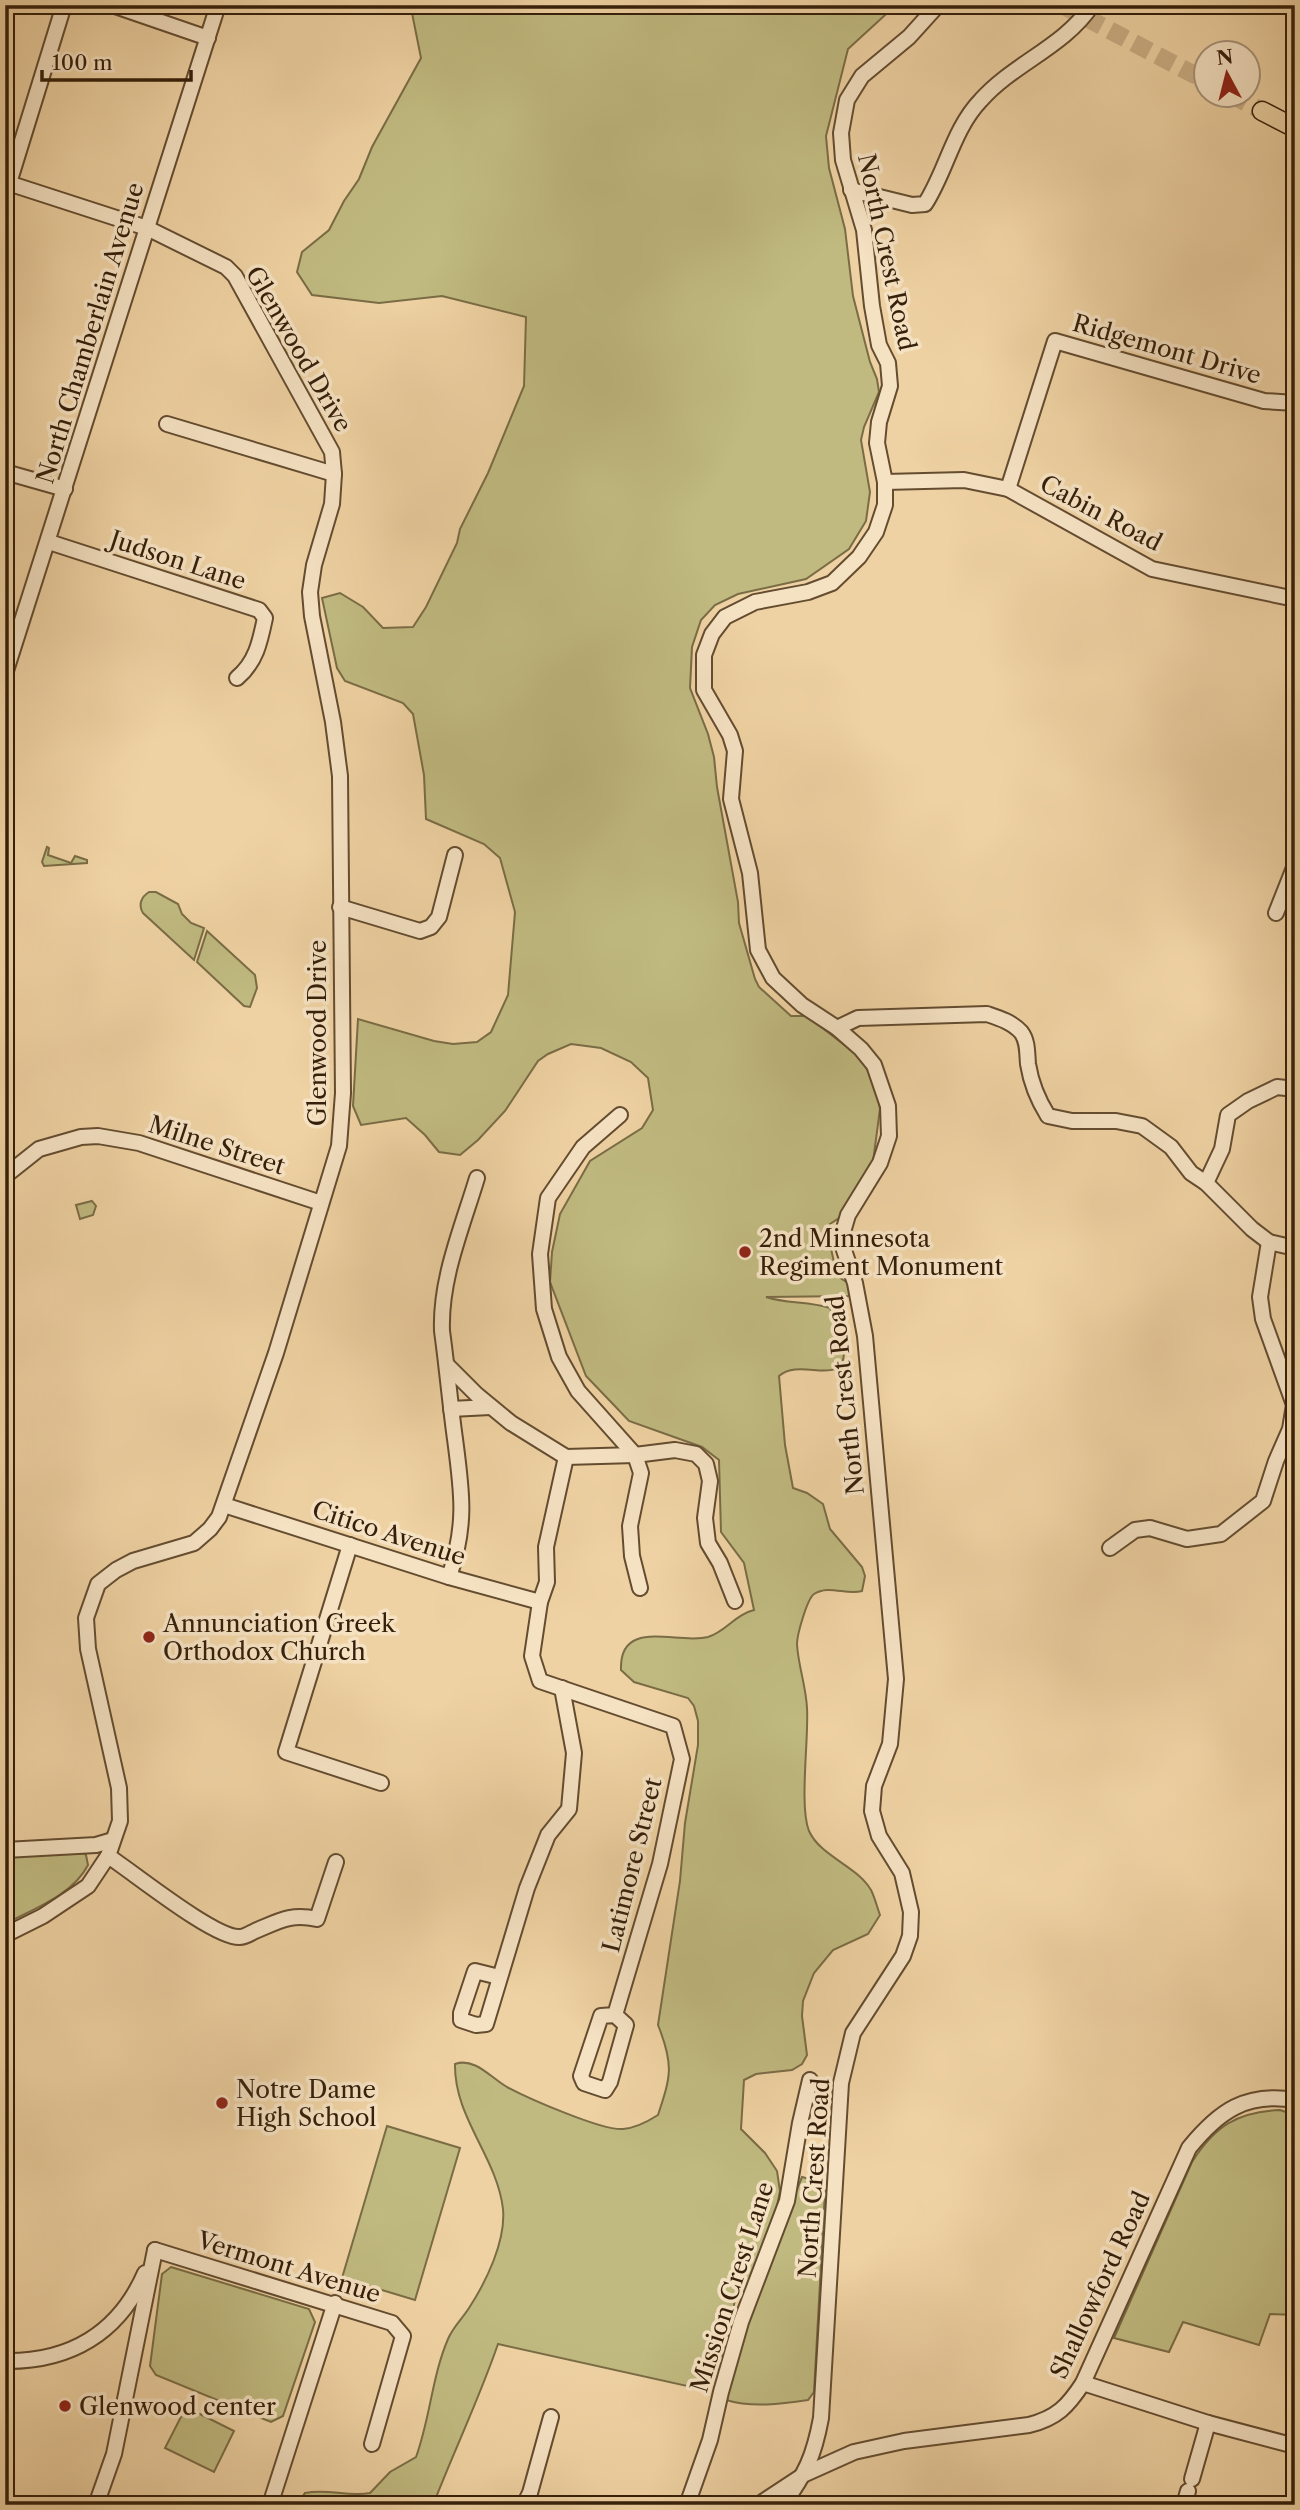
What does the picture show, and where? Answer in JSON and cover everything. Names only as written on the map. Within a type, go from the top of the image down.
[{"type":"main road","points":[[1262,111],[1295,128]]},
{"type":"street","points":[[7,187],[64,5]]},
{"type":"street","points":[[112,5],[208,38]]},
{"type":"street","name":"North Chamberlain Avenue","points":[[5,674],[218,5]]},
{"type":"street","name":"North Crest Road","points":[[783,2505],[805,2474],[816,2446],[821,2418],[841,2083],[853,2033],[903,1956],[910,1936],[911,1912],[902,1873],[879,1836],[872,1811],[874,1786],[890,1744],[896,1679],[865,1336],[855,1283],[844,1250],[843,1232],[848,1214],[880,1163],[889,1136],[888,1106],[874,1065],[861,1049],[837,1028],[802,1005],[773,978],[758,950],[750,873],[731,799],[735,751],[730,735],[704,690],[704,655],[712,634],[725,617],[755,602],[796,596],[832,583],[859,557],[876,532],[885,505],[877,443],[879,422],[890,386],[888,363],[879,345],[864,230],[843,160],[841,133],[847,100],[862,76],[909,37],[938,5]]},
{"type":"street","points":[[851,190],[912,205],[925,205],[936,188],[950,148],[979,101],[1005,76],[1058,41],[1092,5]]},
{"type":"street","name":"Glenwood Drive","points":[[5,1935],[43,1916],[88,1886],[108,1856],[120,1821],[119,1788],[88,1649],[86,1618],[98,1584],[133,1561],[194,1543],[210,1529],[224,1505],[275,1353],[339,1146],[343,1093],[340,776],[310,592],[314,565],[332,504],[332,452],[235,276],[226,267],[147,228],[7,187]]},
{"type":"street","name":"Ridgemont Drive","points":[[1009,489],[1055,341],[1264,401],[1295,403]]},
{"type":"street","points":[[167,424],[334,474]]},
{"type":"street","points":[[5,472],[65,489]]},
{"type":"street","name":"Cabin Road","points":[[884,482],[964,481],[1009,489],[1153,569],[1295,599]]},
{"type":"street","name":"Judson Lane","points":[[49,542],[259,610],[265,618],[259,647],[248,669],[237,678]]},
{"type":"street","points":[[340,907],[420,931],[431,927],[439,917],[455,855]]},
{"type":"street","points":[[1276,913],[1295,865]]},
{"type":"street","points":[[837,1028],[858,1018],[987,1014],[1006,1020],[1021,1033],[1027,1047],[1028,1065],[1038,1100],[1048,1116],[1072,1121],[1116,1121],[1142,1126],[1171,1147],[1191,1173],[1206,1183],[1252,1229],[1269,1242],[1295,1248]]},
{"type":"street","points":[[1206,1183],[1222,1149],[1228,1115],[1248,1101],[1277,1087],[1295,1089]]},
{"type":"street","points":[[620,1115],[583,1147],[548,1198],[540,1254],[544,1309],[559,1357],[578,1391],[635,1455],[640,1473],[629,1526],[632,1556],[640,1588]]},
{"type":"street","name":"Milne Street","points":[[5,1176],[39,1149],[80,1137],[98,1136],[139,1143],[321,1203]]},
{"type":"street","points":[[449,1577],[458,1551],[463,1519],[461,1475],[441,1308],[452,1258],[477,1178]]},
{"type":"street","points":[[1110,1548],[1135,1530],[1150,1528],[1187,1539],[1221,1534],[1263,1501],[1290,1429],[1294,1405],[1271,1345],[1261,1308],[1260,1297],[1269,1242]]},
{"type":"street","points":[[447,1365],[511,1423],[566,1457],[635,1455],[675,1450],[696,1454],[706,1464],[710,1481],[705,1518],[708,1543],[720,1563],[735,1601]]},
{"type":"street","points":[[452,1409],[491,1406]]},
{"type":"street","points":[[499,1977],[527,1888],[548,1835],[569,1809],[574,1753],[562,1688],[540,1681],[532,1656],[540,1602],[547,1582],[546,1547],[566,1457]]},
{"type":"street","name":"Citico Avenue","points":[[224,1505],[449,1577],[540,1602]]},
{"type":"street","points":[[350,1545],[286,1752],[381,1783]]},
{"type":"street","name":"Latimore Street","points":[[562,1688],[673,1726],[682,1759],[660,1864],[615,2015]]},
{"type":"street","points":[[5,1850],[96,1845],[113,1840]]},
{"type":"street","points":[[108,1856],[202,1921],[229,1936],[241,1937],[288,1918],[301,1915],[317,1919],[336,1862]]},
{"type":"street","name":"Latimore Street","points":[[601,2015],[615,2015],[626,2025],[610,2082],[605,2090],[584,2083],[581,2076],[601,2015]]},
{"type":"street","name":"Mission Crest Lane","points":[[687,2505],[710,2440],[720,2392],[741,2322],[787,2201],[810,2080]]},
{"type":"street","name":"Shallowford Road","points":[[758,2505],[805,2474],[854,2452],[904,2441],[1029,2426],[1047,2420],[1066,2406],[1083,2383],[1189,2148],[1206,2126],[1226,2110],[1251,2100],[1275,2096],[1295,2100]]},
{"type":"street","points":[[5,2361],[26,2361],[67,2353],[91,2340],[126,2306],[139,2288],[155,2250]]},
{"type":"street","points":[[96,2505],[114,2455],[155,2250]]},
{"type":"street","name":"Vermont Avenue","points":[[155,2250],[335,2303],[392,2323],[403,2336],[372,2444]]},
{"type":"street","points":[[270,2505],[335,2303]]},
{"type":"street","points":[[1083,2383],[1208,2423],[1295,2446]]},
{"type":"street","points":[[524,2505],[530,2493],[551,2417]]},
{"type":"street","points":[[1188,2492],[1208,2423]]},
{"type":"shaded area","points":[[408,5],[896,5],[848,49],[826,136],[829,168],[845,229],[853,296],[879,392],[861,440],[870,492],[866,521],[849,549],[806,579],[738,594],[715,605],[701,620],[692,647],[690,688],[714,757],[738,902],[739,923],[755,979],[759,987],[791,1016],[807,1016],[856,1054],[877,1088],[880,1109],[873,1162],[839,1218],[830,1224],[830,1244],[837,1276],[848,1283],[851,1296],[766,1297],[830,1308],[844,1347],[842,1363],[837,1368],[798,1369],[779,1376],[785,1445],[793,1488],[807,1493],[823,1504],[830,1529],[862,1567],[865,1576],[862,1591],[826,1590],[814,1594],[808,1603],[801,1626],[797,1644],[807,1708],[805,1805],[806,1820],[814,1840],[865,1881],[880,1915],[868,1934],[833,1950],[814,1973],[803,2001],[802,2016],[807,2055],[802,2064],[792,2070],[756,2074],[744,2080],[741,2129],[765,2153],[777,2171],[780,2191],[772,2232],[756,2279],[743,2289],[735,2300],[720,2368],[696,2388],[498,2344],[433,2505],[297,2505],[305,2493],[370,2493],[390,2472],[416,2457],[448,2339],[475,2298],[494,2261],[501,2234],[503,2209],[493,2172],[461,2102],[455,2064],[469,2063],[517,2092],[599,2125],[623,2129],[658,2115],[669,2070],[667,2050],[658,2025],[698,1745],[698,1721],[694,1706],[688,1698],[634,1682],[621,1670],[623,1654],[630,1644],[640,1638],[708,1637],[754,1610],[744,1563],[721,1532],[719,1460],[702,1447],[629,1421],[586,1376],[550,1282],[552,1252],[560,1214],[590,1161],[642,1128],[653,1110],[648,1078],[631,1062],[601,1048],[571,1044],[538,1061],[505,1111],[460,1155],[439,1152],[406,1118],[361,1125],[353,1106],[358,1019],[453,1044],[477,1042],[491,1032],[508,995],[515,912],[500,858],[484,844],[426,819],[424,775],[413,714],[403,703],[345,681],[337,668],[322,598],[340,593],[363,607],[383,628],[413,627],[426,607],[457,543],[460,529],[488,473],[524,386],[526,317],[442,296],[379,303],[312,295],[297,272],[302,252],[329,230],[359,179],[372,147],[421,58]]},
{"type":"shaded area","points":[[47,847],[48,855],[71,863],[75,856],[87,860],[87,863],[44,866],[42,862]]},
{"type":"shaded area","points":[[149,892],[156,892],[178,904],[182,914],[191,923],[204,928],[194,960],[143,913],[141,901]]},
{"type":"shaded area","points":[[207,931],[255,975],[257,988],[250,1007],[244,1006],[197,962]]},
{"type":"shaded area","points":[[92,1201],[96,1206],[93,1215],[80,1219],[76,1205]]},
{"type":"shaded area","points":[[79,1851],[86,1855],[88,1865],[73,1885],[5,1924],[5,1854]]},
{"type":"shaded area","points":[[1280,2110],[1295,2115],[1295,2315],[1270,2314],[1259,2345],[1183,2322],[1169,2352],[1114,2338],[1192,2162],[1209,2139],[1228,2123],[1251,2114]]},
{"type":"shaded area","points":[[387,2126],[460,2148],[415,2300],[342,2278]]},
{"type":"shaded area","points":[[802,2177],[822,2182],[825,2191],[814,2392],[808,2400],[777,2404],[757,2405],[726,2400],[760,2287]]},
{"type":"shaded area","points":[[171,2267],[309,2309],[315,2322],[283,2416],[271,2422],[156,2375],[150,2366],[162,2274]]},
{"type":"shaded area","points":[[186,2407],[234,2431],[214,2472],[165,2448]]},
{"type":"tunnel","points":[[1062,5],[1192,74]]},
{"type":"tunnel","points":[[1256,108],[1262,111]]},
{"type":"place","name":"2nd Minnesota Regiment Monument","points":[[745,1252]]},
{"type":"place","name":"Annunciation Greek Orthodox Church","points":[[149,1637]]},
{"type":"place","name":"Notre Dame High School","points":[[222,2103]]},
{"type":"place","name":"Glenwood center","points":[[65,2406]]}]
